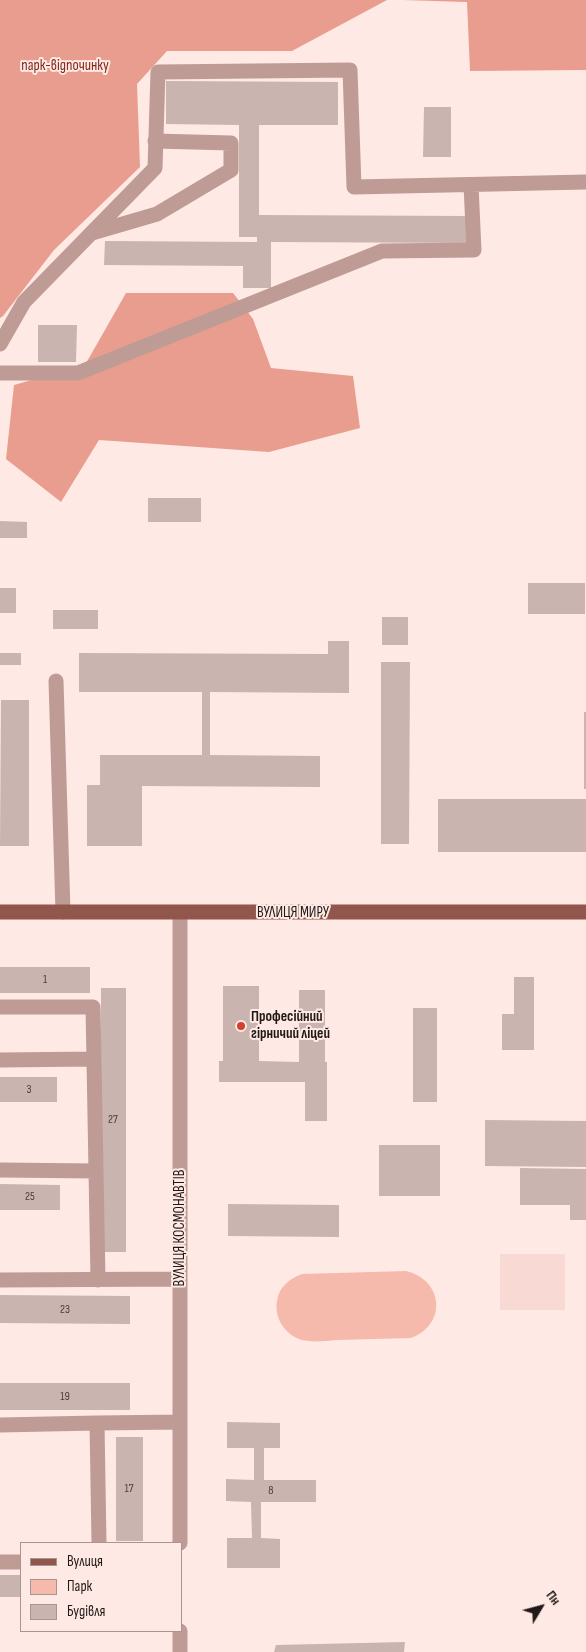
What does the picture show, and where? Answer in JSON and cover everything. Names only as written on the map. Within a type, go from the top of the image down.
[{"type":"main road","name":"ВУЛИЦЯ МИРУ","points":[[0,912],[586,912]]},
{"type":"street","points":[[0,344],[24,302],[155,168],[158,72],[350,70],[354,187],[586,182]]},
{"type":"street","points":[[90,233],[157,214],[231,170],[232,143],[156,141]]},
{"type":"street","points":[[0,373],[78,373],[382,250],[474,250],[471,185]]},
{"type":"street","points":[[56,681],[62,912]]},
{"type":"street","name":"ВУЛИЦЯ КОСМОНАВТІВ","points":[[180,913],[180,1542]]},
{"type":"street","points":[[0,1007],[93,1007],[98,1280]]},
{"type":"street","points":[[0,1060],[94,1059]]},
{"type":"street","points":[[0,1170],[96,1170]]},
{"type":"street","points":[[0,1280],[180,1280]]},
{"type":"street","points":[[0,1425],[180,1422]]},
{"type":"street","points":[[97,1423],[99,1542]]},
{"type":"street","points":[[0,1562],[20,1562]]},
{"type":"street","points":[[180,1632],[180,1652]]},
{"type":"shaded area","points":[[500,1254],[565,1254],[565,1310],[500,1310]]},
{"type":"green space","name":"парк-відпочинку","points":[[0,0],[387,0],[292,51],[167,51],[137,84],[140,167],[54,250],[0,318]]},
{"type":"green space","points":[[402,0],[586,0],[586,70],[470,71],[467,2]]},
{"type":"green space","points":[[126,293],[233,293],[253,319],[271,368],[353,376],[360,428],[269,452],[99,440],[61,502],[6,459],[14,385],[85,365]]},
{"type":"green space","points":[[406,1271],[419,1276],[428,1283],[434,1293],[436,1303],[431,1323],[423,1332],[411,1338],[308,1341],[299,1339],[289,1333],[281,1324],[276,1307],[278,1296],[282,1288],[289,1281],[302,1274]]},
{"type":"building","points":[[166,81],[338,82],[338,125],[259,125],[259,215],[468,216],[468,243],[271,242],[271,288],[243,288],[243,266],[104,265],[105,241],[257,242],[257,237],[239,237],[239,125],[166,124]]},
{"type":"building","points":[[424,107],[451,107],[451,157],[423,157]]},
{"type":"building","points":[[38,325],[77,325],[76,362],[38,362]]},
{"type":"building","points":[[148,498],[201,498],[201,522],[148,522]]},
{"type":"building","points":[[0,521],[27,522],[27,538],[0,538]]},
{"type":"building","points":[[528,583],[585,583],[585,614],[528,614]]},
{"type":"building","points":[[0,588],[16,588],[16,613],[0,613]]},
{"type":"building","points":[[53,610],[98,610],[98,629],[53,629]]},
{"type":"building","points":[[382,617],[408,617],[408,645],[382,645]]},
{"type":"building","points":[[328,641],[349,641],[349,693],[210,692],[210,755],[320,756],[320,787],[142,786],[142,846],[87,846],[87,785],[100,785],[100,755],[202,755],[202,692],[79,692],[79,653],[328,654]]},
{"type":"building","points":[[0,653],[21,653],[21,665],[0,665]]},
{"type":"building","points":[[381,662],[410,662],[409,844],[381,844]]},
{"type":"building","points":[[1,700],[29,700],[29,846],[0,846]]},
{"type":"building","points":[[584,712],[586,712],[586,789],[584,789]]},
{"type":"building","points":[[438,799],[586,799],[586,852],[438,852]]},
{"type":"building","points":[[0,967],[90,967],[90,993],[0,993]]},
{"type":"building","points":[[514,977],[534,977],[534,1050],[502,1050],[502,1014],[514,1014]]},
{"type":"building","name":"Професійний гірничий ліцей","points":[[223,986],[259,986],[259,1061],[299,1062],[299,990],[325,990],[327,1121],[305,1121],[305,1082],[219,1082],[219,1061],[223,1061]]},
{"type":"building","points":[[101,988],[126,988],[126,1252],[101,1252]]},
{"type":"building","points":[[413,1008],[437,1008],[437,1102],[413,1102]]},
{"type":"building","points":[[0,1077],[57,1077],[57,1102],[0,1102]]},
{"type":"building","points":[[485,1120],[586,1121],[586,1167],[485,1166]]},
{"type":"building","points":[[379,1145],[440,1145],[440,1196],[379,1196]]},
{"type":"building","points":[[520,1168],[586,1169],[586,1220],[570,1220],[570,1205],[520,1205]]},
{"type":"building","points":[[0,1184],[60,1185],[60,1210],[0,1210]]},
{"type":"building","points":[[228,1204],[339,1205],[339,1237],[228,1236]]},
{"type":"building","points":[[0,1295],[130,1296],[130,1324],[0,1323]]},
{"type":"building","points":[[0,1383],[130,1383],[130,1410],[0,1410]]},
{"type":"building","points":[[227,1422],[280,1423],[280,1448],[264,1448],[264,1480],[316,1480],[316,1502],[261,1502],[261,1538],[280,1539],[280,1568],[227,1568],[227,1538],[252,1538],[251,1502],[226,1501],[226,1479],[254,1480],[254,1448],[227,1448]]},
{"type":"building","points":[[116,1437],[143,1437],[143,1541],[116,1541]]},
{"type":"building","points":[[0,1575],[20,1575],[20,1597],[0,1597]]},
{"type":"building","points":[[405,1642],[404,1652],[274,1652],[276,1645]]},
{"type":"place","name":"Професійний гірничий ліцей","points":[[241,1026]]}]
